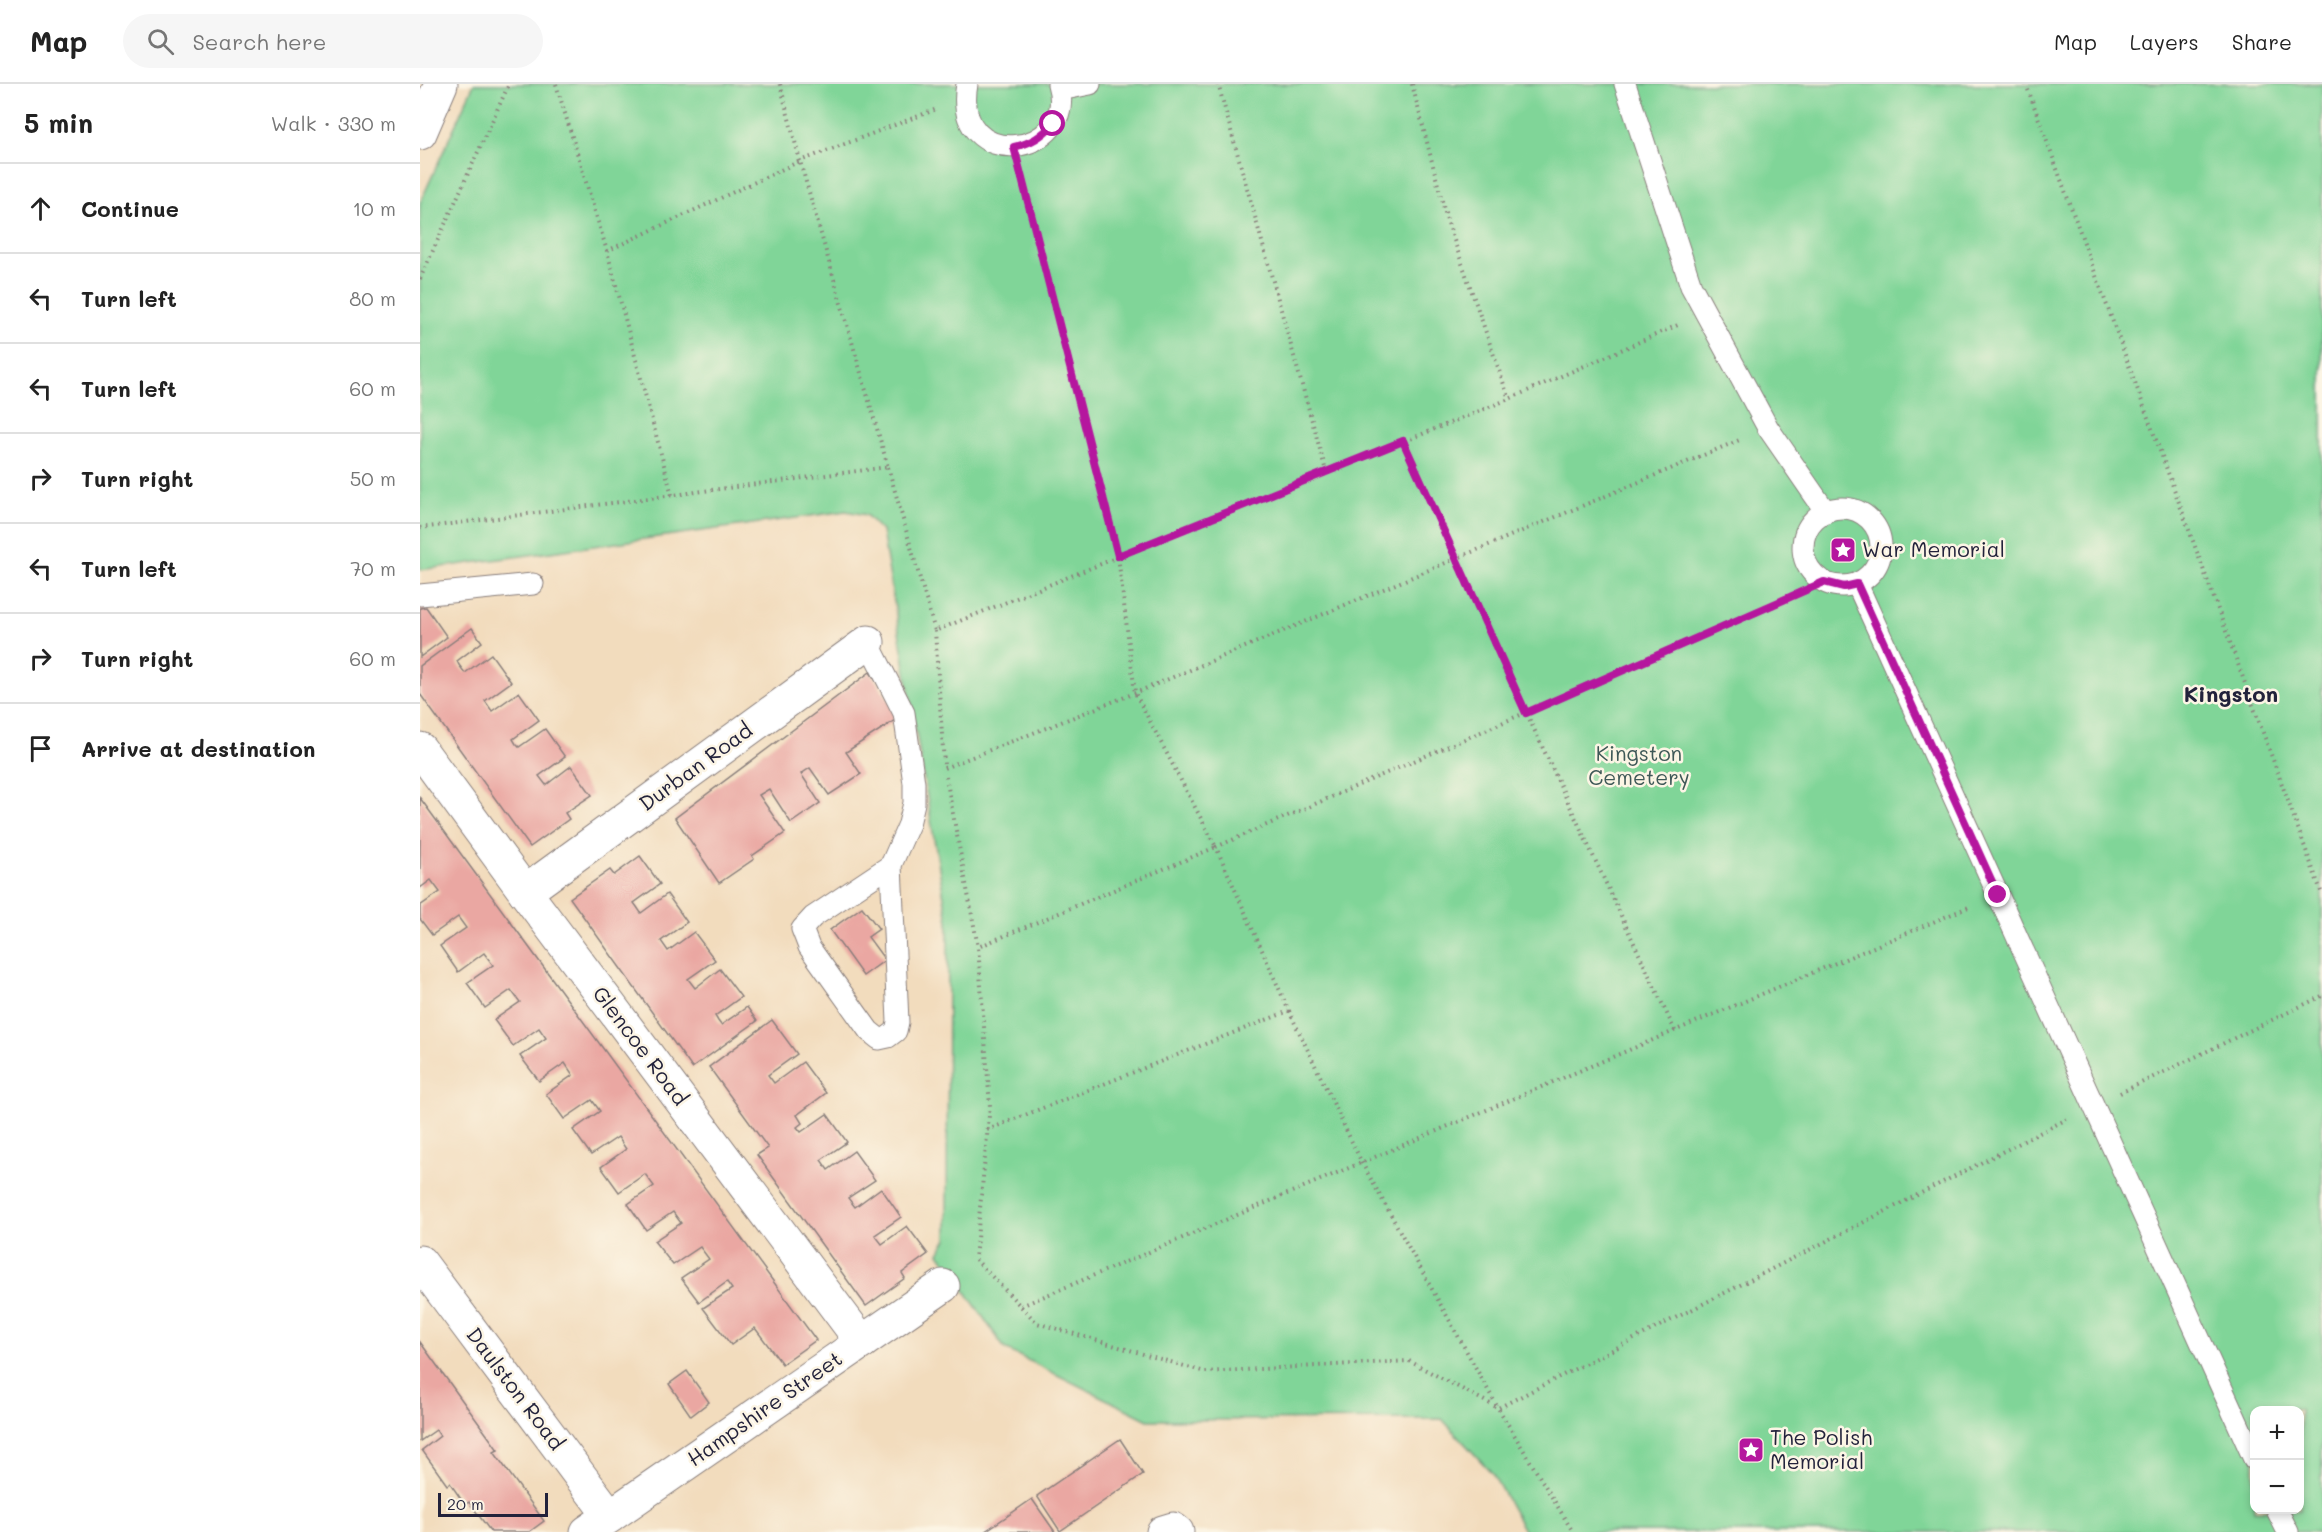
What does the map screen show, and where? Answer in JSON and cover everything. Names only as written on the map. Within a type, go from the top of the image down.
[{"type":"street","points":[[423,118],[441,84]]},
{"type":"street","name":"Durban Road","points":[[525,892],[868,642]]},
{"type":"street","name":"Glencoe Road","points":[[420,749],[862,1342]]},
{"type":"street","name":"Daulston Road","points":[[420,1262],[598,1524]]},
{"type":"street","name":"Hampshire Street","points":[[598,1524],[943,1286]]},
{"type":"lane","points":[[965,91],[966,114],[979,133],[999,145],[1014,147],[1029,144],[1042,136],[1053,124],[1059,110],[1059,87],[1090,84]]},
{"type":"lane","points":[[1625,84],[1691,286],[1768,428],[1826,512]]},
{"type":"lane","points":[[1845,508],[1859,512],[1874,523],[1880,535],[1882,550],[1879,563],[1871,574],[1857,584],[1844,587],[1824,582],[1814,574],[1806,562],[1803,545],[1806,532],[1814,520],[1826,512],[1845,508]]},
{"type":"lane","points":[[420,595],[533,584]]},
{"type":"lane","points":[[1857,584],[2250,1451]]},
{"type":"lane","points":[[868,642],[904,712],[914,783],[914,803],[909,824],[891,865],[898,1022],[896,1031],[888,1037],[879,1039],[869,1031],[808,947],[802,929],[813,917],[891,865]]},
{"type":"lane","points":[[2279,1514],[2288,1532]]},
{"type":"path","points":[[420,279],[509,84]]},
{"type":"path","points":[[556,84],[607,251],[672,495]]},
{"type":"path","points":[[780,84],[800,161],[936,631],[944,768],[978,947],[990,1106],[975,1259],[1037,1323],[1205,1372],[1409,1362],[1498,1408]]},
{"type":"path","points":[[1218,84],[1326,471]]},
{"type":"path","points":[[1412,84],[1447,220],[1509,399]]},
{"type":"path","points":[[2026,84],[2322,894]]},
{"type":"path","points":[[607,251],[800,161],[965,91]]},
{"type":"path","points":[[1014,147],[1118,556],[1135,693],[1216,847],[1289,1011],[1362,1163],[1498,1408],[1574,1532]]},
{"type":"path","points":[[936,631],[1326,471],[1509,399],[1706,312]]},
{"type":"path","points":[[944,768],[1135,693],[1768,428]]},
{"type":"path","points":[[1403,441],[1455,560],[1675,1031]]},
{"type":"path","points":[[420,528],[888,467]]},
{"type":"path","points":[[978,947],[1216,847],[1824,582]]},
{"type":"path","points":[[1021,1306],[1998,895]]},
{"type":"path","points":[[1498,1408],[2094,1106],[2322,996]]},
{"type":"path","points":[[987,1130],[1289,1011]]},
{"type":"green space","name":"Kingston Cemetery","points":[[474,84],[2322,84],[2322,1532],[1525,1532],[1492,1473],[1442,1419],[1148,1420],[1005,1349],[939,1253],[947,1239],[948,921],[882,531],[866,515],[846,511],[420,570],[420,203]]},
{"type":"building","points":[[426,607],[447,637],[420,657],[420,608]]},
{"type":"building","points":[[472,628],[482,642],[457,661],[459,665],[465,673],[491,654],[511,682],[485,701],[492,711],[519,692],[539,720],[513,739],[516,744],[519,747],[545,729],[565,757],[539,776],[546,785],[571,766],[592,795],[565,813],[569,819],[530,847],[420,694],[420,666]]},
{"type":"building","points":[[870,672],[900,717],[846,752],[861,774],[829,795],[810,768],[801,774],[820,803],[791,823],[769,789],[759,795],[785,833],[752,856],[754,859],[719,883],[675,818]]},
{"type":"building","points":[[420,798],[816,1340],[782,1364],[755,1328],[731,1345],[703,1308],[732,1289],[727,1282],[699,1302],[681,1278],[709,1259],[700,1247],[673,1265],[654,1241],[681,1223],[673,1212],[646,1230],[628,1204],[654,1186],[645,1174],[619,1192],[601,1167],[626,1149],[618,1137],[591,1155],[573,1130],[600,1111],[592,1100],[564,1119],[546,1094],[573,1075],[565,1063],[539,1081],[520,1056],[546,1038],[539,1028],[513,1046],[494,1020],[520,1002],[511,990],[485,1008],[467,983],[493,965],[484,953],[458,972],[440,946],[466,928],[458,917],[432,935],[420,919],[420,906],[440,892],[431,880],[420,888]]},
{"type":"building","points":[[640,856],[660,884],[634,903],[641,913],[667,894],[687,922],[661,941],[668,951],[694,932],[715,960],[688,979],[695,988],[720,969],[741,997],[715,1016],[718,1021],[721,1025],[747,1007],[757,1021],[692,1068],[570,898],[610,870],[614,875]]},
{"type":"building","points":[[862,907],[879,929],[868,937],[885,960],[863,976],[830,930]]},
{"type":"building","points":[[772,1020],[797,1054],[768,1075],[774,1083],[803,1062],[826,1093],[797,1115],[802,1123],[797,1127],[801,1132],[827,1114],[847,1142],[821,1160],[828,1170],[854,1151],[875,1180],[848,1198],[855,1207],[881,1188],[901,1217],[875,1235],[882,1244],[907,1226],[928,1254],[902,1273],[905,1278],[866,1306],[757,1155],[768,1148],[709,1067]]},
{"type":"building","points":[[420,1342],[498,1450],[494,1452],[544,1521],[529,1532],[491,1532],[469,1502],[465,1505],[450,1483],[447,1485],[422,1450],[440,1436],[436,1430],[420,1441]]},
{"type":"building","points":[[687,1371],[709,1402],[691,1416],[669,1384]]},
{"type":"building","points":[[1120,1439],[1143,1474],[1060,1531],[1037,1496]]},
{"type":"building","points":[[1032,1499],[1055,1532],[984,1532]]},
{"type":"place","name":"War Memorial","points":[[1843,550]]},
{"type":"place","name":"The Polish Memorial","points":[[1751,1450]]},
{"type":"district","name":"Kingston","points":[[2231,694]]},
{"type":"route","points":[[1053,124],[1042,136],[1029,144],[1014,147],[1118,556],[1403,441],[1526,713],[1824,582],[1844,587],[1857,584],[1998,895]]}]
